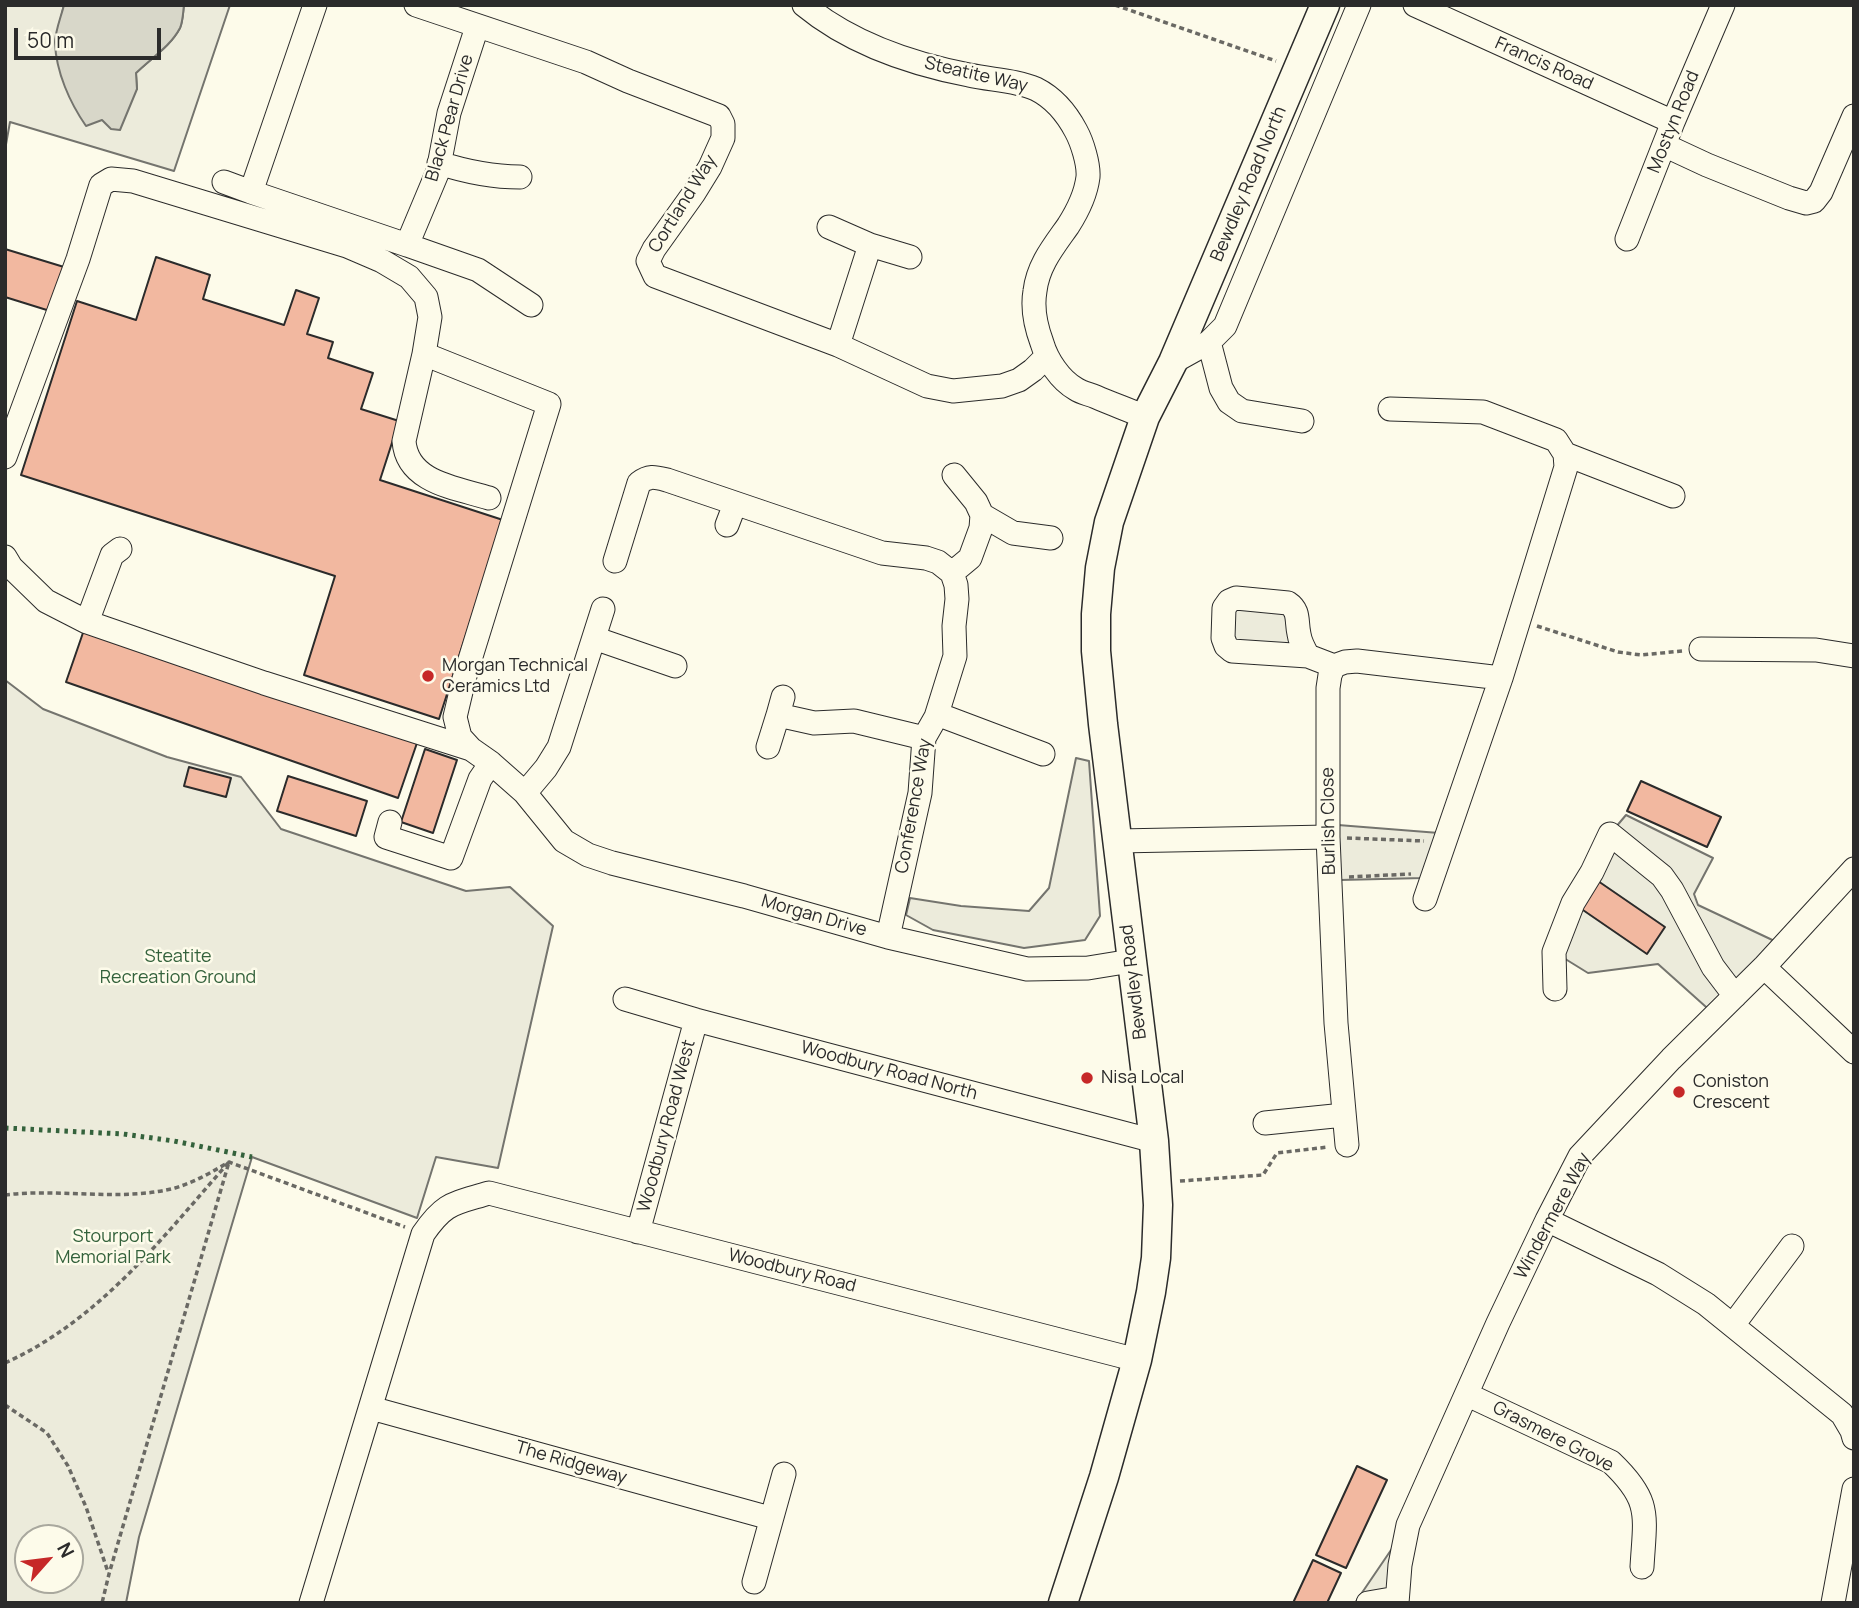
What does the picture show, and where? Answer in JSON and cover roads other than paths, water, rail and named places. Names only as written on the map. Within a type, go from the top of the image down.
[{"type":"main road","name":"Bewdley Road North","points":[[1173,362],[1325,5]]},
{"type":"main road","name":"Bewdley Road","points":[[1063,1603],[1104,1477],[1137,1360],[1156,1258],[1158,1205],[1154,1141],[1103,724],[1096,651],[1096,614],[1100,568],[1109,522],[1145,417],[1173,362]]},
{"type":"street","points":[[251,192],[315,5]]},
{"type":"street","name":"Cortland Way","points":[[416,5],[586,62],[719,116],[723,124],[723,138],[709,167],[648,261],[655,276],[838,345],[928,386],[953,391],[1002,386],[1019,380],[1046,357]]},
{"type":"street","name":"Steatite Way","points":[[804,5],[843,32],[887,52],[967,75],[1022,84],[1037,89],[1062,109],[1076,130],[1088,176],[1080,205],[1043,264],[1035,290],[1035,317],[1046,357],[1075,389],[1145,417]]},
{"type":"street","points":[[1173,362],[1209,342],[1225,326],[1359,5]]},
{"type":"street","name":"Francis Road","points":[[1415,5],[1673,122]]},
{"type":"street","name":"Mostyn Road","points":[[1627,239],[1723,5]]},
{"type":"street","name":"Black Pear Drive","points":[[407,245],[438,171],[449,113],[477,27]]},
{"type":"street","points":[[1664,145],[1718,170],[1806,203],[1814,201],[1821,192],[1854,116]]},
{"type":"street","points":[[439,163],[468,173],[520,177]]},
{"type":"street","points":[[5,457],[78,259],[101,185],[111,179],[133,181],[347,246],[397,269],[426,297],[430,317],[404,441],[407,454],[428,480],[489,498]]},
{"type":"street","points":[[224,182],[451,259],[478,270],[531,304]]},
{"type":"street","points":[[829,227],[870,245],[910,257]]},
{"type":"street","points":[[838,345],[870,245]]},
{"type":"street","points":[[1209,342],[1221,388],[1229,402],[1242,411],[1302,421]]},
{"type":"street","points":[[424,354],[549,404],[464,679],[455,717],[460,737],[471,749]]},
{"type":"street","points":[[1390,409],[1483,412],[1556,440],[1564,454],[1566,467],[1501,678],[1425,899]]},
{"type":"street","points":[[1564,454],[1673,496]]},
{"type":"street","points":[[615,561],[639,483],[651,476],[667,480],[731,515],[882,553],[926,558],[938,562],[952,573],[971,558],[981,528],[982,515],[976,502],[954,475]]},
{"type":"street","points":[[982,515],[1013,533],[1051,538]]},
{"type":"street","points":[[87,622],[112,555],[120,549]]},
{"type":"street","points":[[5,557],[11,567],[46,601],[87,622],[264,683],[471,749]]},
{"type":"street","name":"Conference Way","points":[[888,937],[919,793],[924,738],[937,714],[955,656],[957,599],[952,573]]},
{"type":"street","points":[[1280,654],[1294,641],[1298,615],[1295,608],[1288,603],[1236,598],[1229,601],[1224,608],[1223,638],[1232,651],[1308,656],[1334,666],[1357,661],[1501,678]]},
{"type":"street","points":[[525,793],[559,747],[603,610]]},
{"type":"street","points":[[1297,629],[1308,656]]},
{"type":"street","points":[[594,638],[675,666]]},
{"type":"street","points":[[1701,649],[1816,650],[1854,656]]},
{"type":"street","name":"Burlish Close","points":[[1334,666],[1328,688],[1329,877],[1335,1023],[1347,1145]]},
{"type":"street","points":[[768,747],[780,706],[814,723],[854,721],[924,738]]},
{"type":"street","points":[[937,714],[1043,754]]},
{"type":"street","name":"Morgan Drive","points":[[471,749],[525,793],[564,841],[588,855],[612,863],[744,895],[888,937],[1027,969],[1088,968],[1131,961]]},
{"type":"street","points":[[390,822],[386,837],[451,858],[480,779],[491,764]]},
{"type":"street","points":[[1555,989],[1554,952],[1573,903],[1610,834],[1662,876],[1713,967],[1735,996]]},
{"type":"street","points":[[1118,841],[1328,837]]},
{"type":"street","name":"Windermere Way","points":[[1397,1601],[1408,1525],[1498,1324],[1580,1156],[1671,1059],[1764,967],[1854,869]]},
{"type":"street","points":[[1764,967],[1854,1052]]},
{"type":"street","name":"Woodbury Road North","points":[[625,999],[1154,1141]]},
{"type":"street","name":"Woodbury Road West","points":[[638,1232],[696,1020]]},
{"type":"street","points":[[1265,1123],[1345,1115]]},
{"type":"street","name":"Woodbury Road","points":[[371,1408],[424,1234],[435,1217],[449,1205],[489,1193],[1137,1360]]},
{"type":"street","points":[[1547,1220],[1658,1274],[1706,1304],[1842,1414],[1854,1438]]},
{"type":"street","points":[[1733,1325],[1792,1246]]},
{"type":"street","name":"Grasmere Grove","points":[[1468,1395],[1611,1462],[1628,1478],[1639,1494],[1645,1513],[1642,1567]]},
{"type":"street","points":[[311,1603],[371,1408]]},
{"type":"street","name":"The Ridgeway","points":[[371,1408],[770,1518]]},
{"type":"street","points":[[754,1582],[784,1474]]},
{"type":"street","points":[[1833,1603],[1854,1489]]},
{"type":"street","points":[[1368,1603],[1397,1601]]},
{"type":"place","name":"Morgan Technical Ceramics Ltd","points":[[428,676]]},
{"type":"place","name":"Nisa Local","points":[[1087,1078]]},
{"type":"place","name":"Coniston Crescent","points":[[1679,1092]]},
{"type":"park label","name":"Steatite Recreation Ground","points":[[178,967]]},
{"type":"park label","name":"Stourport Memorial Park","points":[[113,1247]]}]
